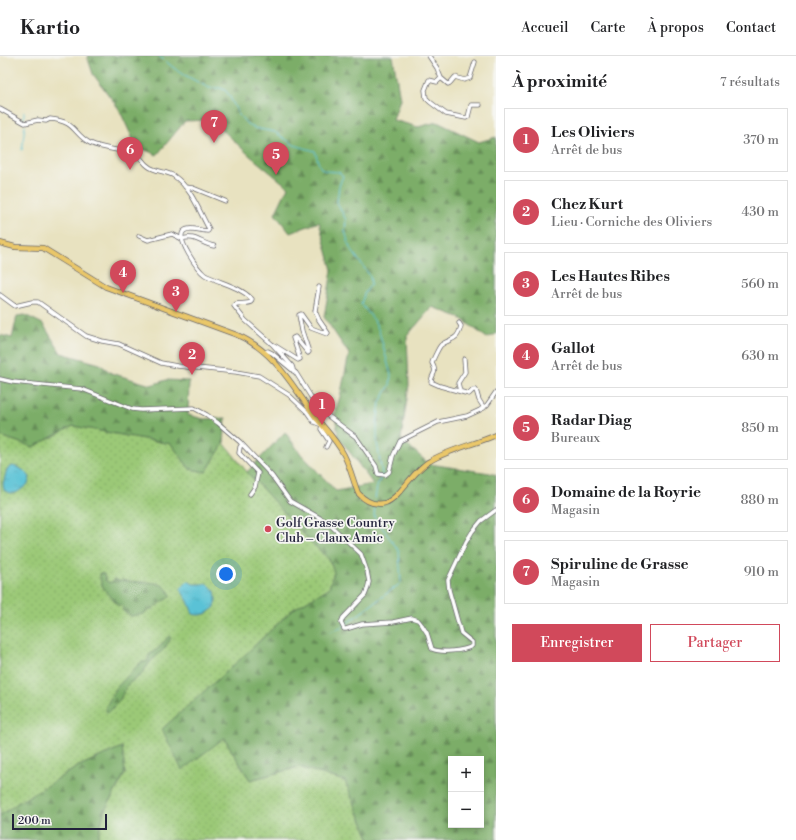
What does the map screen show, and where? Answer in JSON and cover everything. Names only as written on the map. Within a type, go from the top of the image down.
[{"type":"main road","points":[[0,243],[15,247],[44,248],[106,287],[237,335],[252,342],[265,352],[282,370],[334,440],[344,456],[358,493],[366,501],[373,504],[379,504],[390,500],[417,471],[430,460],[496,435]]},
{"type":"street","points":[[429,56],[437,68],[440,78],[448,84],[455,77],[464,80],[470,78],[475,62]]},
{"type":"street","points":[[440,78],[437,82],[429,80],[425,90],[426,98],[446,114],[466,118],[468,117],[471,105],[480,105]]},
{"type":"street","points":[[0,109],[25,123],[38,120],[46,121],[50,119],[66,122],[70,124],[90,144],[137,154],[148,166],[172,175],[185,187],[197,203],[209,229],[208,231],[187,229],[182,233],[182,240],[187,253],[205,275],[239,289],[252,299],[251,302],[240,303],[234,306],[245,320],[273,345],[292,366],[293,371]]},
{"type":"street","points":[[185,187],[193,188],[225,201]]},
{"type":"street","points":[[139,236],[148,240],[172,234],[182,240]]},
{"type":"street","points":[[182,240],[187,237],[194,238],[214,246]]},
{"type":"street","points":[[273,345],[298,360],[300,359],[293,338],[295,338],[308,353],[309,352],[302,331],[301,314],[311,328],[327,334],[328,333],[315,311],[319,287]]},
{"type":"street","points":[[0,296],[15,306],[38,302],[86,336],[119,344],[161,362],[177,366],[259,376],[289,395],[307,412],[314,422],[322,425],[321,429],[329,441],[326,447]]},
{"type":"street","points":[[459,323],[461,326],[458,335],[454,339],[440,346],[433,359],[432,363],[435,373],[431,382],[469,394],[473,390],[476,390],[479,400],[484,408]]},
{"type":"street","points":[[265,352],[268,351],[272,353],[296,373],[311,397],[328,416],[356,437],[376,466],[378,474],[385,475],[389,472],[393,456],[400,441],[438,422],[467,416],[484,408],[496,392]]},
{"type":"street","points":[[460,391],[458,383],[465,372],[464,359]]},
{"type":"street","points":[[0,379],[13,382],[82,389],[132,409],[194,408],[218,423],[242,444],[272,476],[290,501],[327,522],[361,554],[368,572],[369,582],[365,595],[343,618],[342,625],[346,629],[362,624],[393,622],[412,618],[418,620],[429,638],[430,648],[436,651],[462,650],[468,649],[472,646],[472,642],[461,633],[448,590],[448,580],[472,532],[481,521],[496,510]]},
{"type":"street","points":[[242,444],[239,453],[258,474],[255,487],[250,494]]},
{"type":"green space","points":[[87,56],[393,56],[400,99],[393,120],[418,127],[437,122],[479,142],[496,137],[496,334],[487,338],[459,317],[432,307],[407,336],[409,385],[401,439],[429,464],[496,475],[496,840],[370,840],[345,781],[299,767],[250,780],[224,738],[182,770],[162,729],[247,653],[292,610],[329,588],[334,572],[329,559],[311,542],[247,472],[285,432],[301,454],[336,491],[373,484],[338,436],[335,413],[349,354],[324,317],[332,270],[319,222],[290,233],[275,214],[288,187],[249,155],[212,120],[185,121],[157,155],[136,146],[119,109],[93,74]]},
{"type":"green space","points":[[25,315],[43,324],[61,353],[100,364],[111,373],[151,385],[166,380],[189,381],[188,415],[204,419],[226,418],[224,443],[206,472],[190,469],[171,444],[73,426],[33,447],[0,436],[0,335],[12,338],[17,316]]},
{"type":"green space","name":"Golf Grasse Country Club – Claux Amic","points":[[73,426],[171,444],[190,469],[206,472],[224,443],[247,472],[311,542],[329,559],[334,572],[329,588],[292,610],[247,653],[224,738],[250,780],[299,767],[345,781],[370,840],[97,840],[104,812],[125,774],[122,747],[79,766],[1,815],[0,814],[0,436],[33,447]]},
{"type":"green space","points":[[100,573],[104,574],[105,580],[110,583],[115,579],[119,581],[122,580],[162,585],[171,596],[144,614],[131,616],[123,611],[122,605],[117,605],[103,587],[100,579]]},
{"type":"green space","points":[[169,636],[171,638],[164,649],[150,662],[141,675],[128,684],[119,701],[109,712],[106,711],[106,706],[117,687],[140,663],[148,661],[149,655],[159,648]]},
{"type":"green space","points":[[122,747],[125,773],[104,812],[97,840],[0,840],[0,814],[1,815],[79,766]]},
{"type":"water","points":[[12,466],[22,470],[30,477],[28,484],[14,493],[4,490],[3,484],[7,469]]},
{"type":"water","points":[[188,581],[193,584],[208,584],[215,591],[215,607],[205,614],[193,614],[188,601],[180,589]]},
{"type":"waterway","points":[[159,56],[179,72],[209,88],[220,88],[225,90],[239,115],[247,124],[254,128],[275,132],[294,145],[315,151],[319,166],[323,170],[339,172],[343,176],[339,186],[337,202],[346,220],[345,231],[350,248],[370,276],[371,284],[364,294],[361,304],[374,320],[379,331],[391,375],[390,385],[380,402],[377,424],[377,442],[382,474],[377,487],[375,499]]},
{"type":"waterway","points":[[24,112],[24,119]]},
{"type":"waterway","points":[[22,150],[25,125]]},
{"type":"waterway","points":[[343,626],[401,583],[399,551],[374,516],[375,507]]},
{"type":"waterway","points":[[330,632],[341,627]]},
{"type":"place","name":"Spiruline de Grasse","points":[[214,143]]},
{"type":"place","name":"Domaine de la Royrie","points":[[130,170]]},
{"type":"place","name":"Radar Diag","points":[[276,175]]},
{"type":"place","name":"Gallot","points":[[123,293]]},
{"type":"place","name":"Les Hautes Ribes","points":[[176,312]]},
{"type":"place","name":"Chez Kurt","points":[[192,375]]},
{"type":"place","name":"Les Oliviers","points":[[322,425]]},
{"type":"place","name":"Golf Grasse Country Club – Claux Amic","points":[[268,529]]}]
